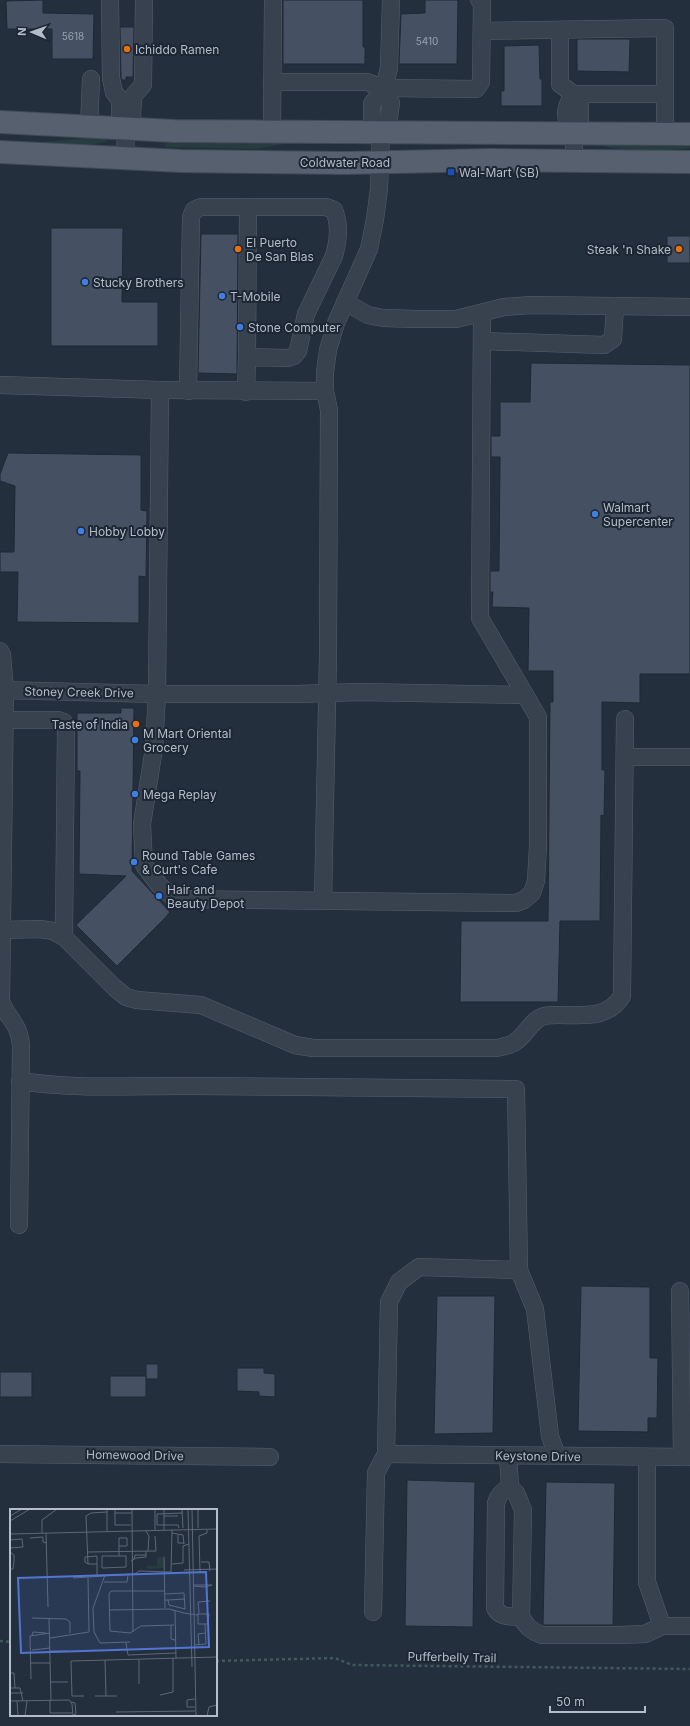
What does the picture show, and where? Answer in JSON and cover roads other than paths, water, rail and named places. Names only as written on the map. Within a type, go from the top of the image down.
[{"type":"main road","points":[[0,122],[174,131],[690,134]]},
{"type":"main road","points":[[0,140],[21,141],[80,134],[89,127]]},
{"type":"main road","points":[[260,162],[270,152],[318,142],[360,142],[372,138],[381,132]]},
{"type":"main road","points":[[380,162],[397,150],[406,147],[473,145],[512,139],[520,133]]},
{"type":"main road","points":[[491,160],[496,152],[534,144],[557,144],[574,133]]},
{"type":"main road","name":"Coldwater Road","points":[[0,152],[260,162],[491,160],[574,161],[686,159]]},
{"type":"street","points":[[110,0],[111,78],[114,92],[120,100],[120,114],[126,129],[125,158]]},
{"type":"street","points":[[126,129],[132,118],[133,96],[143,85],[144,0]]},
{"type":"street","points":[[272,131],[273,0]]},
{"type":"street","points":[[323,901],[326,693],[328,655],[329,410],[325,391],[325,372],[328,350],[336,323],[369,249],[375,219],[381,132],[389,117],[391,103],[384,88],[389,68],[391,0]]},
{"type":"street","points":[[272,82],[367,82],[384,88],[476,90],[481,82],[482,2],[479,0]]},
{"type":"street","points":[[482,31],[665,28],[665,133]]},
{"type":"street","points":[[560,30],[560,84],[573,94],[580,104],[580,122],[574,133],[574,161]]},
{"type":"street","points":[[89,127],[91,79]]},
{"type":"street","points":[[573,94],[664,94]]},
{"type":"street","points":[[188,391],[191,217],[194,210],[201,207],[326,207],[334,210],[337,218],[336,246],[334,256],[306,314],[298,350],[294,356],[288,358],[247,357]]},
{"type":"street","points":[[246,392],[248,207]]},
{"type":"street","points":[[345,302],[368,315],[383,318],[456,319],[504,307],[531,305],[690,307]]},
{"type":"street","points":[[482,341],[604,345],[613,339],[615,306]]},
{"type":"street","points":[[160,390],[157,694],[154,748],[142,824],[144,865],[150,875],[175,899],[516,903],[524,900],[532,893],[536,881],[538,846],[538,717],[480,618],[482,313]]},
{"type":"street","points":[[0,385],[188,391],[325,391]]},
{"type":"street","points":[[0,651],[2,655],[4,720],[0,1001],[4,1010],[15,1023],[20,1033],[19,1225]]},
{"type":"street","name":"Stoney Creek Drive","points":[[2,690],[157,694],[359,692],[525,695]]},
{"type":"street","points":[[2,930],[40,929],[53,931],[64,937],[114,988],[126,997],[137,1000],[201,1005],[295,1045],[313,1048],[498,1048],[514,1043],[536,1020],[545,1016],[595,1014],[607,1011],[617,1005],[622,996],[626,757],[625,719]]},
{"type":"street","points":[[4,720],[58,720],[64,722],[66,726],[64,937]]},
{"type":"street","points":[[626,757],[690,757]]},
{"type":"street","points":[[20,1081],[49,1086],[86,1087],[170,1086],[516,1089],[519,1270],[535,1309],[550,1436],[557,1456]]},
{"type":"street","points":[[373,1612],[376,1473],[386,1454],[389,1302],[399,1282],[419,1267],[519,1270]]},
{"type":"street","points":[[680,1291],[686,1457]]},
{"type":"street","name":"Homewood Drive","points":[[0,1454],[270,1456]]},
{"type":"street","name":"Keystone Drive","points":[[386,1454],[686,1457]]},
{"type":"street","points":[[508,1455],[510,1487],[516,1493],[523,1510],[521,1617],[526,1626],[533,1632],[542,1635],[621,1636],[645,1634],[662,1626],[690,1626]]},
{"type":"street","points":[[647,1457],[647,1582],[662,1626]]},
{"type":"street","points":[[510,1487],[500,1494],[496,1504],[495,1608],[498,1613],[503,1616],[521,1617]]},
{"type":"place","name":"Ichiddo Ramen","points":[[127,49]]},
{"type":"place","name":"Wal-Mart (SB)","points":[[451,172]]},
{"type":"place","name":"El Puerto De San Blas","points":[[238,249]]},
{"type":"place","name":"Steak 'n Shake","points":[[679,249]]},
{"type":"place","name":"Stucky Brothers","points":[[85,282]]},
{"type":"place","name":"T-Mobile","points":[[222,296]]},
{"type":"place","name":"Stone Computer","points":[[240,327]]},
{"type":"place","name":"Walmart Supercenter","points":[[595,514]]},
{"type":"place","name":"Hobby Lobby","points":[[81,531]]},
{"type":"place","name":"Taste of India","points":[[136,724]]},
{"type":"place","name":"M Mart Oriental Grocery","points":[[135,740]]},
{"type":"place","name":"Mega Replay","points":[[135,794]]},
{"type":"place","name":"Round Table Games & Curt's Cafe","points":[[134,862]]},
{"type":"place","name":"Hair and Beauty Depot","points":[[159,896]]}]
